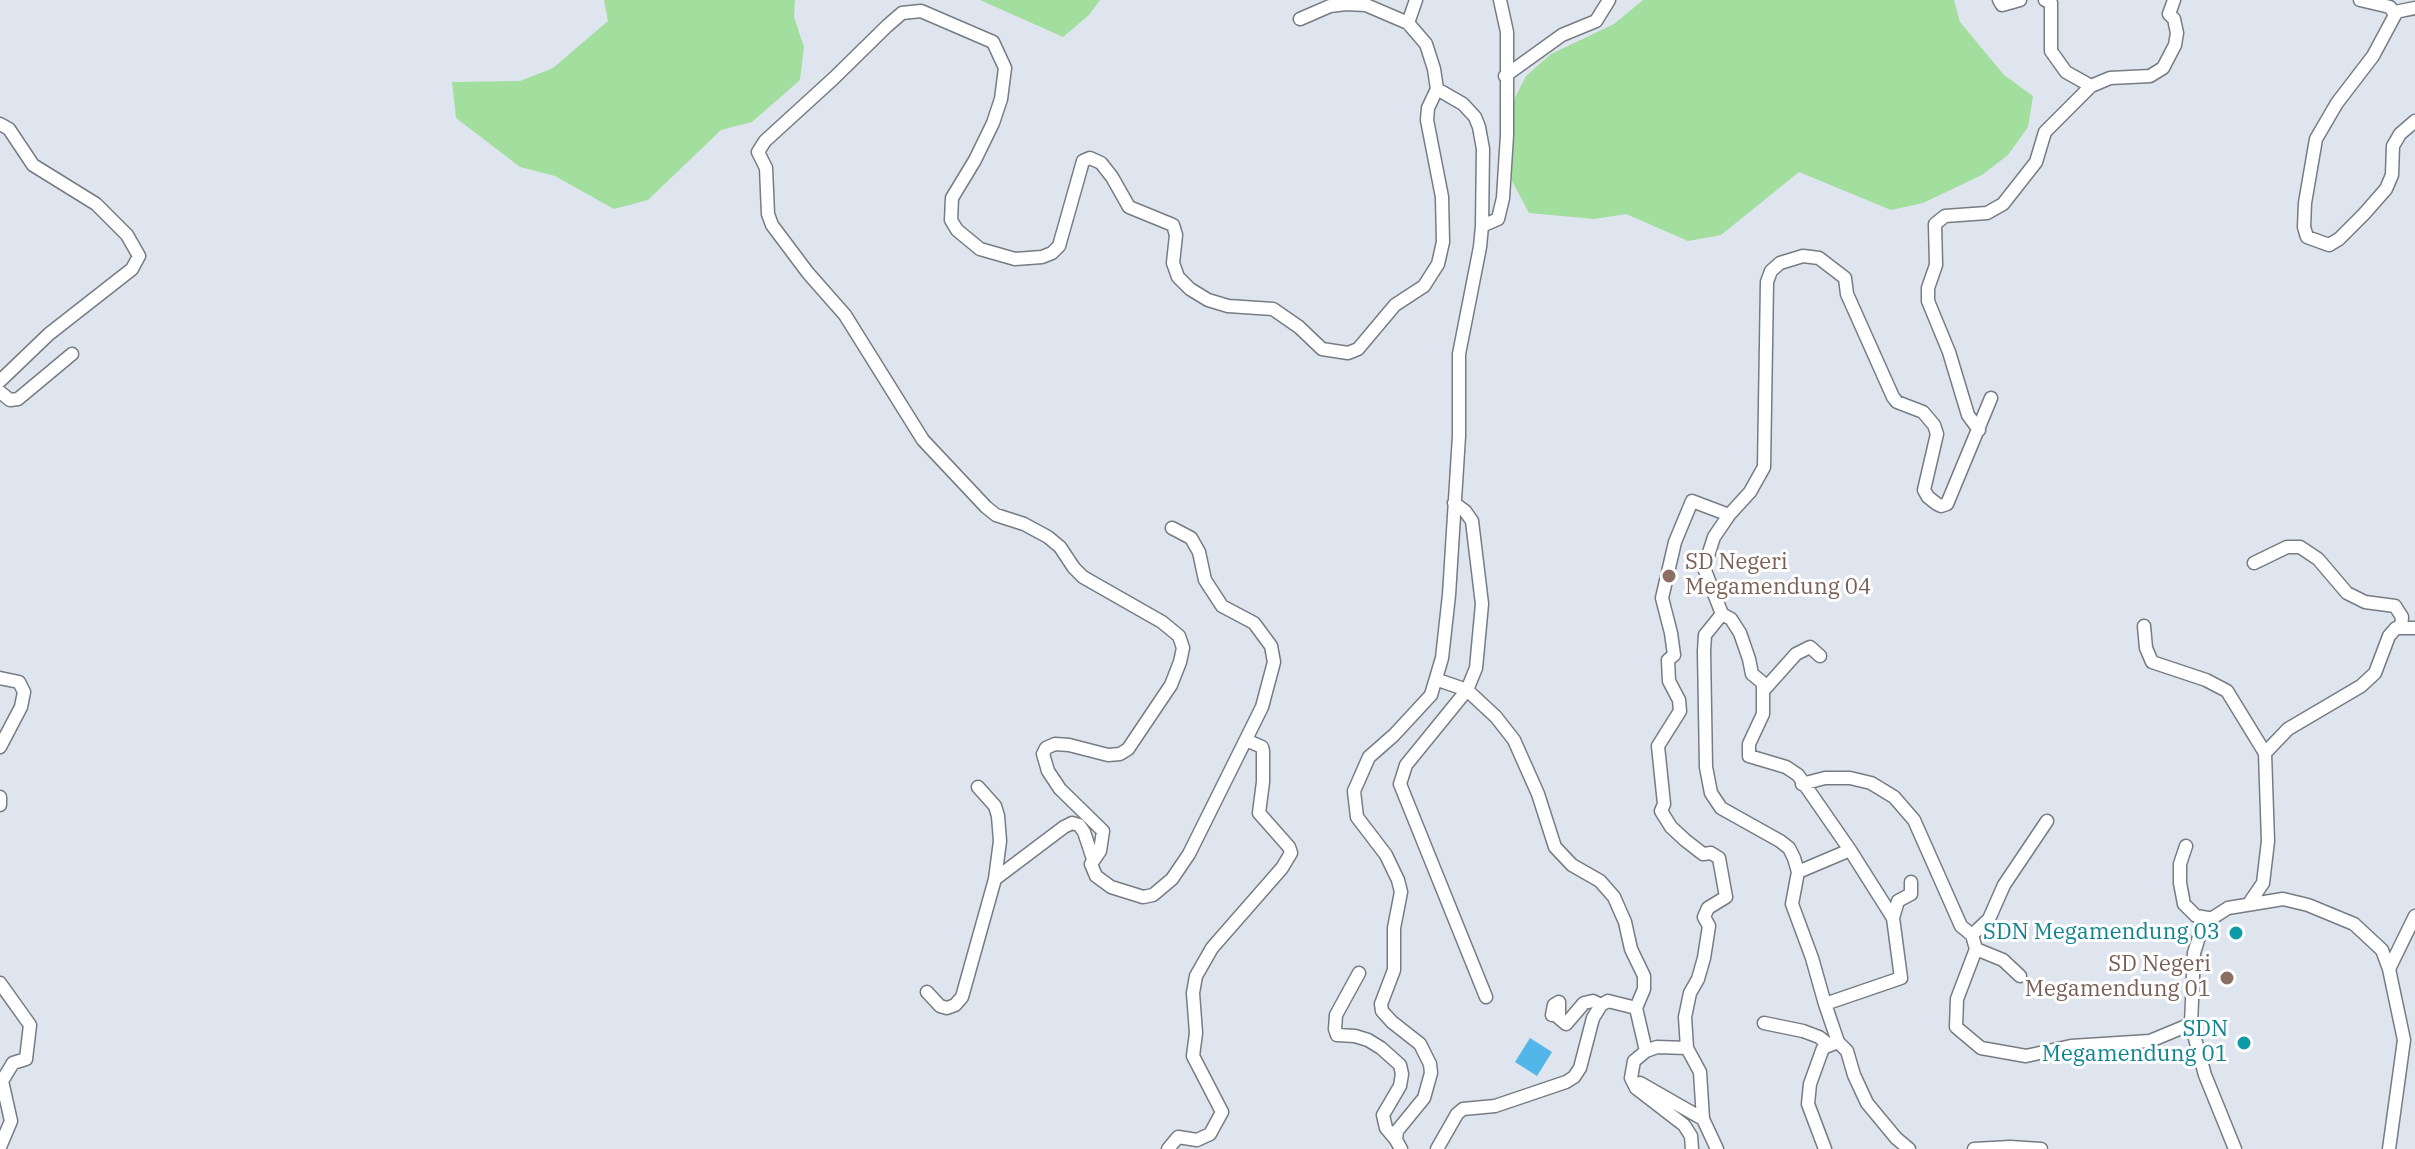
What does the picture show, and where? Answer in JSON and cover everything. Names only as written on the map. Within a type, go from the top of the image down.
[{"type":"street","points":[[1408,23],[1416,0]]},
{"type":"street","points":[[1482,226],[1498,219],[1502,209],[1507,135],[1507,32],[1500,0]]},
{"type":"street","points":[[1505,76],[1562,35],[1596,21],[1609,0]]},
{"type":"street","points":[[1999,0],[2002,5],[2020,0]]},
{"type":"street","points":[[2045,0],[2051,3],[2051,51],[2066,72],[2091,86]]},
{"type":"street","points":[[1979,430],[1968,415],[1949,352],[1928,301],[1928,288],[1936,265],[1935,224],[1945,216],[1987,213],[2003,204],[2036,162],[2045,132],[2091,86],[2110,78],[2150,76],[2163,68],[2175,45],[2177,33],[2174,19],[2169,14],[2174,0]]},
{"type":"street","points":[[2360,0],[2390,7],[2395,12]]},
{"type":"street","points":[[1172,528],[1191,538],[1199,552],[1205,580],[1222,606],[1254,623],[1271,646],[1274,662],[1262,707],[1189,854],[1172,879],[1153,895],[1133,896],[1111,887],[1096,876],[1091,868],[1093,859],[1100,851],[1103,831],[1060,789],[1048,771],[1043,754],[1046,748],[1055,744],[1069,745],[1095,754],[1124,752],[1171,685],[1180,662],[1181,642],[1162,622],[1083,577],[1060,547],[1048,537],[1024,524],[996,515],[948,470],[923,440],[845,315],[772,225],[768,214],[766,168],[758,152],[765,141],[902,13],[921,11],[993,42],[1005,68],[1001,99],[993,123],[952,198],[951,220],[967,239],[980,249],[1015,259],[1052,253],[1059,246],[1083,161],[1090,158],[1101,163],[1129,207],[1173,225],[1176,235],[1173,263],[1178,277],[1190,289],[1208,300],[1228,306],[1273,309],[1299,327],[1322,349],[1348,353],[1358,349],[1395,305],[1424,286],[1438,264],[1443,242],[1442,197],[1427,120],[1428,108],[1437,89],[1426,44],[1408,23],[1366,5],[1327,3],[1300,19]]},
{"type":"street","points":[[2395,12],[2415,8]]},
{"type":"street","points":[[2395,12],[2373,56],[2337,103],[2316,139],[2305,203],[2304,227],[2307,237],[2329,245],[2364,214],[2386,189],[2392,175],[2393,146],[2400,134],[2415,121]]},
{"type":"street","points":[[1399,1145],[1402,1122],[1424,1098],[1431,1073],[1420,1044],[1382,1011],[1381,1004],[1394,970],[1394,928],[1401,892],[1386,855],[1357,817],[1354,791],[1369,757],[1431,695],[1438,680],[1449,595],[1459,436],[1459,354],[1480,247],[1483,149],[1475,117],[1463,104],[1437,89]]},
{"type":"street","points":[[0,124],[9,129],[33,165],[96,204],[127,235],[139,256],[132,269],[49,334],[0,381]]},
{"type":"street","points":[[1893,918],[1850,850],[1791,769],[1749,756],[1749,744],[1763,714],[1763,683],[1752,674],[1740,633],[1731,619],[1722,614],[1704,568],[1709,548],[1729,515],[1750,492],[1764,467],[1767,282],[1771,271],[1780,263],[1803,256],[1819,258],[1845,278],[1847,294],[1893,397],[1897,402],[1923,412],[1934,425],[1935,443],[1924,490],[1937,504],[1947,504],[1991,398]]},
{"type":"street","points":[[0,392],[10,400],[18,399],[72,354]]},
{"type":"street","points":[[1717,1149],[1703,1119],[1700,1072],[1687,1048],[1685,1017],[1690,993],[1704,958],[1709,926],[1704,917],[1708,908],[1726,897],[1719,858],[1711,853],[1703,854],[1685,840],[1671,827],[1661,811],[1664,804],[1658,746],[1680,711],[1679,700],[1669,681],[1668,660],[1674,655],[1662,598],[1675,542],[1692,501],[1729,515]]},
{"type":"street","points":[[1454,503],[1472,518],[1482,604],[1476,668],[1467,690],[1406,765],[1400,776],[1400,784],[1486,997]]},
{"type":"street","points":[[2254,563],[2287,547],[2300,547],[2318,559],[2347,593],[2365,602],[2395,606],[2402,617],[2401,628]]},
{"type":"street","points":[[1722,614],[1705,635],[1704,651],[1706,767],[1711,793],[1721,808],[1789,848],[1798,872],[1792,904],[1812,958],[1833,1043]]},
{"type":"street","points":[[2144,626],[2146,648],[2152,662],[2206,680],[2227,691],[2265,753],[2268,841],[2263,883],[2250,902]]},
{"type":"street","points":[[2265,753],[2288,729],[2361,686],[2375,673],[2389,636],[2396,628],[2415,628]]},
{"type":"street","points":[[1763,691],[1796,654],[1810,647],[1820,656]]},
{"type":"street","points":[[0,678],[19,682],[24,692],[21,707],[0,747]]},
{"type":"street","points":[[1438,680],[1467,690],[1496,717],[1514,740],[1538,794],[1555,847],[1572,865],[1600,881],[1614,897],[1625,922],[1631,949],[1644,976],[1644,989],[1636,1008],[1646,1051]]},
{"type":"street","points":[[1168,1149],[1178,1137],[1197,1140],[1210,1134],[1222,1112],[1193,1056],[1196,976],[1212,948],[1282,868],[1291,853],[1259,813],[1263,751],[1262,747],[1246,740]]},
{"type":"street","points":[[1802,784],[1825,778],[1850,778],[1871,783],[1894,797],[1914,820],[1961,926],[1972,935],[1976,949],[1957,999],[1956,1027],[1981,1048],[2026,1056],[2071,1046],[2150,1041],[2191,1024]]},
{"type":"street","points":[[927,992],[940,1006],[947,1008],[962,997],[995,879],[1000,841],[998,816],[995,806],[978,787]]},
{"type":"street","points":[[0,797],[0,805]]},
{"type":"street","points":[[1972,935],[1989,919],[2004,885],[2047,821]]},
{"type":"street","points":[[995,879],[1072,823],[1079,825],[1084,832],[1093,859]]},
{"type":"street","points":[[2186,846],[2180,864],[2184,904],[2196,916],[2208,918]]},
{"type":"street","points":[[1798,872],[1850,850]]},
{"type":"street","points":[[1825,1004],[1901,978],[1893,918],[1898,901],[1911,894],[1911,882]]},
{"type":"street","points":[[2235,1149],[2205,1075],[2191,1024],[2198,932],[2208,918],[2228,908],[2283,899],[2308,905],[2354,924],[2382,950],[2404,1040],[2389,1149]]},
{"type":"street","points":[[2389,969],[2415,916]]},
{"type":"street","points":[[1976,949],[2003,960],[2020,976]]},
{"type":"street","points":[[1359,973],[1336,1015],[1335,1029],[1337,1035],[1368,1040],[1400,1065],[1400,1086],[1383,1115],[1386,1128],[1399,1145]]},
{"type":"street","points":[[0,983],[30,1025],[26,1059],[13,1063],[2,1081],[11,1121],[0,1147]]},
{"type":"street","points":[[1552,1015],[1554,1005],[1559,1002],[1559,1018],[1566,1024],[1584,1003],[1593,1001],[1601,1005],[1616,1001],[1636,1008]]},
{"type":"street","points":[[1437,1149],[1463,1109],[1495,1106],[1574,1077],[1580,1068],[1593,1018],[1601,1005]]},
{"type":"street","points":[[1764,1023],[1803,1031],[1847,1051],[1867,1103],[1909,1149]]},
{"type":"street","points":[[1825,1149],[1808,1104],[1816,1064],[1823,1048],[1833,1043]]},
{"type":"street","points":[[1687,1048],[1657,1047],[1646,1051],[1634,1061],[1631,1078],[1636,1088],[1684,1125],[1691,1136],[1692,1149]]},
{"type":"street","points":[[1631,1078],[1703,1119]]},
{"type":"street","points":[[1976,1148],[2041,1149]]},
{"type":"green space","points":[[604,0],[795,0],[794,17],[804,47],[800,80],[752,122],[721,130],[648,200],[614,209],[555,176],[520,167],[456,118],[452,82],[520,81],[553,68],[608,21]]},
{"type":"green space","points":[[980,0],[1100,0],[1089,15],[1063,37]]},
{"type":"green space","points":[[1643,0],[1954,0],[1960,22],[2004,75],[2033,96],[2028,127],[2008,155],[1982,175],[1923,203],[1891,210],[1799,172],[1721,235],[1688,241],[1626,214],[1594,219],[1529,213],[1512,181],[1508,111],[1526,76],[1551,54],[1614,24]]},
{"type":"water","points":[[1530,1038],[1552,1052],[1537,1076],[1515,1062]]},
{"type":"place","name":"SD Negeri Megamendung 04","points":[[1669,576]]},
{"type":"place","name":"SDN Megamendung 03","points":[[2236,933]]},
{"type":"place","name":"SD Negeri Megamendung 01","points":[[2227,978]]},
{"type":"place","name":"SDN Megamendung 01","points":[[2244,1043]]}]
